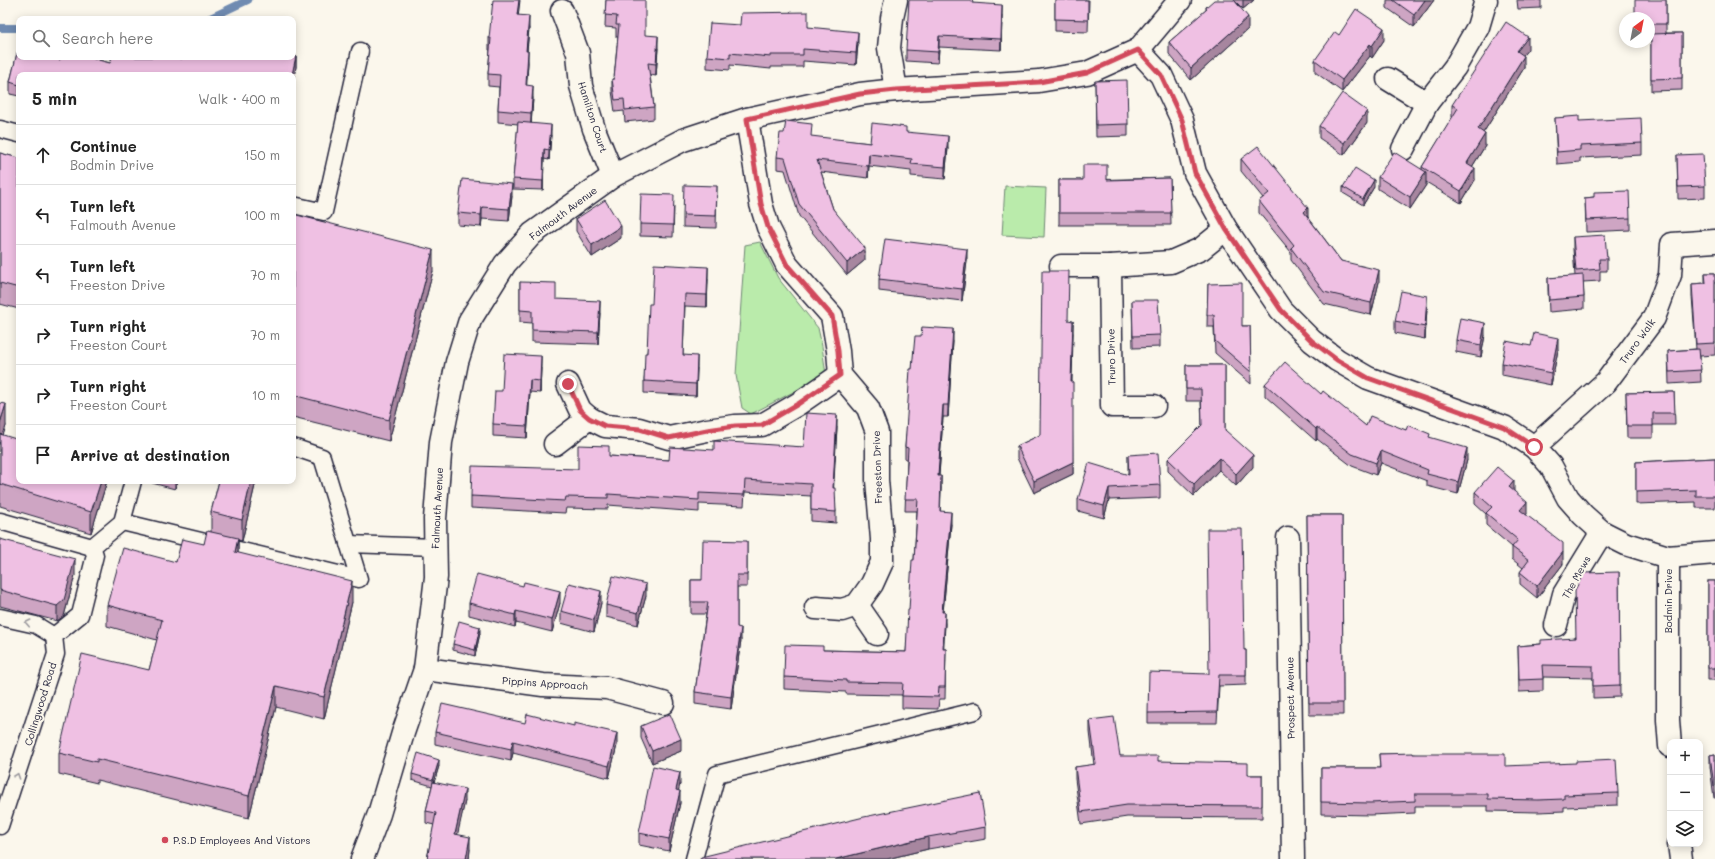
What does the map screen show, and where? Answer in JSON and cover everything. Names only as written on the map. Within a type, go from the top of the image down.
[{"type":"street","points":[[896,0],[892,18],[889,48],[896,90]]},
{"type":"street","name":"Falmouth Avenue","points":[[362,859],[379,814],[403,733],[425,669],[436,577],[435,519],[441,442],[457,362],[470,320],[505,264],[532,234],[613,176],[682,140],[747,119],[860,94],[896,90],[1039,82],[1087,73],[1138,50],[1180,0]]},
{"type":"street","points":[[1403,149],[1427,103],[1455,67],[1478,28],[1486,0]]},
{"type":"street","name":"Hamilton Court","points":[[562,11],[578,53],[581,86],[594,129],[613,176]]},
{"type":"street","name":"Bodmin Drive","points":[[1138,50],[1161,75],[1182,120],[1195,173],[1226,229],[1281,310],[1312,341],[1337,360],[1368,378],[1504,427],[1534,447],[1551,466],[1568,498],[1583,515],[1602,532],[1626,544],[1668,557],[1668,720],[1669,739]]},
{"type":"street","points":[[1388,79],[1427,103]]},
{"type":"street","points":[[568,384],[580,410],[589,418],[605,426],[640,429],[669,438],[735,426],[762,425],[798,404],[840,375],[838,351],[832,316],[787,265],[768,227],[761,204],[747,119]]},
{"type":"street","points":[[1061,266],[1110,266],[1171,262],[1202,249],[1226,229]]},
{"type":"street","name":"Truro Walk","points":[[1534,447],[1606,382],[1654,318],[1670,275],[1672,244],[1715,241]]},
{"type":"street","name":"Truro Drive","points":[[1110,266],[1112,406],[1154,406]]},
{"type":"street","name":"Freeston Drive","points":[[840,375],[868,408],[877,432],[876,480],[882,539],[882,562],[872,584],[857,605]]},
{"type":"street","points":[[555,444],[589,418]]},
{"type":"street","name":"The Mews","points":[[1556,625],[1564,594],[1602,532]]},
{"type":"street","name":"Prospect Avenue","points":[[1288,538],[1293,859]]},
{"type":"street","points":[[1668,557],[1715,553]]},
{"type":"street","points":[[816,608],[842,610],[857,605],[877,634]]},
{"type":"street","name":"Pippins Approach","points":[[425,669],[543,685],[607,688],[663,703]]},
{"type":"street","points":[[1679,847],[1681,859]]},
{"type":"lane","points":[[296,206],[324,212],[360,52]]},
{"type":"lane","points":[[0,129],[16,133]]},
{"type":"lane","points":[[122,522],[359,579],[322,457],[296,448]]},
{"type":"lane","points":[[92,547],[122,522],[132,484]]},
{"type":"lane","points":[[0,521],[92,547]]},
{"type":"lane","points":[[348,544],[435,547]]},
{"type":"lane","points":[[0,617],[36,625],[54,636],[80,615],[95,555],[92,547]]},
{"type":"lane","name":"Collingwood Road","points":[[0,826],[56,654],[54,636]]},
{"type":"lane","points":[[694,859],[717,774],[975,711]]},
{"type":"green space","points":[[1005,186],[1046,188],[1044,237],[1002,235]]},
{"type":"green space","points":[[760,242],[778,278],[818,328],[826,375],[751,414],[742,408],[736,375],[745,245]]},
{"type":"building","points":[[493,0],[519,0],[517,15],[529,16],[526,51],[528,51],[526,85],[533,86],[531,113],[498,110],[500,75],[488,74],[491,38],[489,38]]},
{"type":"building","points":[[606,0],[645,0],[645,35],[658,36],[656,64],[648,63],[654,107],[625,110],[624,99],[615,100],[612,79],[614,79],[619,25],[616,25],[617,16],[605,15]]},
{"type":"building","points":[[909,0],[973,0],[972,3],[1002,5],[1001,39],[939,36],[938,52],[906,50]]},
{"type":"building","points":[[1055,0],[1088,0],[1088,20],[1055,19]]},
{"type":"building","points":[[1214,0],[1234,0],[1248,17],[1191,68],[1169,42],[1207,9],[1206,7]]},
{"type":"building","points":[[1393,0],[1425,0],[1414,15]]},
{"type":"building","points":[[1635,0],[1666,0],[1666,24],[1655,24],[1655,12],[1635,12]]},
{"type":"building","points":[[1356,9],[1384,28],[1372,46],[1370,44],[1342,80],[1315,60],[1335,32],[1339,35]]},
{"type":"building","points":[[808,12],[808,27],[858,32],[856,53],[803,49],[803,55],[771,55],[771,57],[730,53],[730,58],[707,56],[710,23],[740,25],[741,13]]},
{"type":"building","points":[[1506,22],[1528,37],[1517,51],[1524,56],[1478,129],[1485,134],[1467,163],[1475,168],[1461,191],[1422,167],[1458,108],[1452,105]]},
{"type":"building","points":[[1682,33],[1682,78],[1651,79],[1651,48],[1655,48],[1655,34]]},
{"type":"building","points":[[16,57],[16,60],[98,60],[110,63],[111,60],[295,60],[293,72],[16,72],[16,84],[10,82]]},
{"type":"building","points":[[1127,80],[1128,124],[1096,125],[1095,81]]},
{"type":"building","points":[[1342,93],[1367,111],[1344,143],[1319,126]]},
{"type":"building","points":[[1579,116],[1579,121],[1641,118],[1642,143],[1580,146],[1580,150],[1557,152],[1555,118]]},
{"type":"building","points":[[786,121],[812,124],[811,136],[870,143],[872,123],[906,127],[906,132],[948,136],[945,167],[911,164],[912,159],[869,154],[868,166],[817,160],[833,209],[865,248],[847,263],[799,204],[785,158],[777,157],[780,133],[784,133]]},
{"type":"building","points":[[518,122],[551,125],[549,150],[544,149],[543,181],[513,179]]},
{"type":"building","points":[[1258,146],[1308,208],[1304,212],[1341,261],[1379,270],[1371,303],[1324,292],[1291,248],[1294,245],[1259,201],[1269,193],[1241,159]]},
{"type":"building","points":[[1394,152],[1426,172],[1410,197],[1378,177]]},
{"type":"building","points":[[0,153],[16,157],[16,287],[0,283]]},
{"type":"building","points":[[1703,154],[1705,186],[1678,187],[1677,155]]},
{"type":"building","points":[[1083,165],[1107,165],[1107,180],[1170,178],[1171,213],[1059,213],[1059,180],[1083,180]]},
{"type":"building","points":[[1355,168],[1374,180],[1363,199],[1343,187]]},
{"type":"building","points":[[462,179],[512,184],[509,209],[482,207],[481,215],[458,213]]},
{"type":"building","points":[[684,185],[717,186],[716,216],[683,215]]},
{"type":"building","points":[[1629,191],[1630,218],[1586,220],[1585,198],[1594,197],[1594,192]]},
{"type":"building","points":[[641,194],[674,195],[673,225],[640,224]]},
{"type":"building","points":[[605,200],[621,226],[592,245],[576,219]]},
{"type":"building","points":[[296,215],[433,250],[389,420],[296,396]]},
{"type":"building","points":[[1605,235],[1607,259],[1599,259],[1600,269],[1576,271],[1573,237]]},
{"type":"building","points":[[885,239],[967,249],[962,289],[879,279]]},
{"type":"building","points":[[654,264],[708,267],[707,295],[685,294],[683,355],[697,356],[696,384],[644,381],[649,304],[652,304]]},
{"type":"building","points":[[1042,271],[1069,271],[1068,320],[1073,321],[1071,382],[1073,382],[1073,462],[1034,481],[1017,446],[1040,435]]},
{"type":"building","points":[[1705,273],[1715,273],[1715,343],[1696,344],[1692,284],[1706,283]]},
{"type":"building","points":[[1583,275],[1584,297],[1549,300],[1548,278]]},
{"type":"building","points":[[520,282],[556,283],[556,299],[600,301],[598,332],[532,330],[532,311],[520,310]]},
{"type":"building","points":[[1242,283],[1242,326],[1250,326],[1251,372],[1215,341],[1214,315],[1207,315],[1208,284]]},
{"type":"building","points":[[1401,291],[1427,296],[1425,327],[1395,321]]},
{"type":"building","points":[[1132,300],[1158,300],[1160,335],[1133,336]]},
{"type":"building","points":[[1460,318],[1485,323],[1481,345],[1456,340]]},
{"type":"building","points":[[922,327],[953,329],[948,405],[943,405],[938,476],[941,476],[940,511],[951,512],[942,612],[945,612],[943,649],[946,649],[945,687],[939,687],[938,697],[902,696],[903,683],[846,682],[846,680],[784,677],[785,645],[823,646],[823,650],[906,652],[908,610],[912,560],[914,560],[918,499],[905,499],[908,448],[905,447],[910,369],[912,369],[915,336],[921,336]]},
{"type":"building","points":[[1534,333],[1558,338],[1551,373],[1502,363],[1506,341],[1531,346]]},
{"type":"building","points":[[1699,349],[1701,370],[1669,372],[1668,351]]},
{"type":"building","points":[[504,354],[541,356],[540,381],[530,380],[527,426],[493,424],[495,391],[502,391]]},
{"type":"building","points":[[1285,362],[1321,394],[1323,391],[1366,426],[1370,416],[1406,430],[1408,425],[1430,434],[1429,437],[1467,448],[1458,482],[1427,474],[1428,470],[1381,451],[1376,463],[1352,454],[1317,427],[1316,429],[1265,384]]},
{"type":"building","points":[[1186,365],[1225,365],[1225,430],[1253,455],[1236,474],[1219,458],[1194,484],[1168,459],[1202,425],[1201,389],[1186,389]]},
{"type":"building","points":[[1674,392],[1675,413],[1653,413],[1653,426],[1627,426],[1626,393]]},
{"type":"building","points":[[0,403],[6,404],[0,423]]},
{"type":"building","points":[[806,413],[837,415],[833,488],[835,488],[836,512],[811,510],[811,484],[745,480],[744,495],[699,493],[699,500],[608,494],[608,498],[566,497],[565,501],[471,496],[472,466],[578,469],[578,445],[609,446],[609,456],[669,460],[670,447],[714,450],[714,441],[804,447]]},
{"type":"building","points":[[0,434],[16,439],[16,484],[100,484],[91,512],[0,484]]},
{"type":"building","points":[[1158,453],[1160,485],[1109,488],[1104,506],[1078,499],[1089,463],[1129,475],[1128,455]]},
{"type":"building","points":[[1715,458],[1715,496],[1696,496],[1696,490],[1636,492],[1636,462]]},
{"type":"building","points":[[1497,467],[1514,481],[1509,487],[1527,502],[1520,510],[1563,543],[1563,552],[1537,586],[1520,572],[1529,560],[1512,547],[1518,540],[1486,513],[1492,507],[1475,492]]},
{"type":"building","points":[[218,484],[250,484],[242,520],[211,512]]},
{"type":"building","points":[[1307,515],[1342,515],[1343,703],[1309,703]]},
{"type":"building","points":[[1207,529],[1242,529],[1244,650],[1246,650],[1246,675],[1219,675],[1217,712],[1148,713],[1149,672],[1209,674]]},
{"type":"building","points":[[207,531],[238,538],[235,552],[352,581],[324,697],[276,686],[249,796],[97,759],[97,762],[59,753],[82,654],[149,670],[162,620],[107,605],[123,548],[176,562],[182,539],[204,544]]},
{"type":"building","points":[[0,539],[75,559],[64,600],[57,606],[0,590]]},
{"type":"building","points":[[703,540],[747,541],[747,575],[737,575],[737,627],[741,628],[731,697],[695,692],[708,602],[691,602],[691,580],[702,580]]},
{"type":"building","points":[[1619,572],[1620,685],[1593,686],[1593,666],[1542,665],[1543,679],[1519,680],[1518,646],[1541,644],[1541,640],[1576,638],[1575,590],[1584,573]]},
{"type":"building","points":[[477,574],[523,586],[524,582],[560,591],[552,620],[516,611],[515,615],[469,603]]},
{"type":"building","points":[[613,576],[646,584],[638,613],[606,605]]},
{"type":"building","points":[[1708,581],[1715,581],[1715,668],[1708,668]]},
{"type":"building","points":[[569,583],[601,591],[594,620],[561,611]]},
{"type":"building","points":[[459,621],[480,627],[475,650],[453,644]]},
{"type":"building","points":[[442,704],[525,723],[527,714],[574,726],[574,723],[617,733],[609,766],[513,741],[511,749],[435,732]]},
{"type":"building","points":[[670,714],[681,739],[652,751],[641,726]]},
{"type":"building","points":[[1114,717],[1120,756],[1158,756],[1158,761],[1248,763],[1248,775],[1262,775],[1262,806],[1127,805],[1081,812],[1075,767],[1096,764],[1090,720]]},
{"type":"building","points":[[418,753],[439,760],[433,780],[412,774]]},
{"type":"building","points":[[1379,754],[1505,754],[1505,766],[1576,763],[1576,761],[1616,759],[1618,793],[1564,795],[1564,799],[1538,800],[1488,799],[1488,794],[1415,794],[1415,801],[1370,803],[1321,802],[1321,768],[1380,768]]},
{"type":"building","points":[[1715,754],[1715,786],[1714,786],[1710,755]]},
{"type":"building","points":[[653,766],[680,772],[676,790],[680,791],[669,839],[639,833]]},
{"type":"building","points":[[433,782],[465,789],[455,834],[470,837],[466,859],[427,859],[436,813],[426,811]]},
{"type":"building","points":[[980,793],[986,827],[928,837],[836,859],[700,859],[701,857],[864,817]]},
{"type":"waterway","points":[[214,16],[248,0]]},
{"type":"waterway","points":[[0,28],[16,28]]},
{"type":"place","name":"P.S.D Employees And Vistors","points":[[165,840]]},
{"type":"route","points":[[568,384],[580,410],[589,418],[605,426],[640,429],[669,438],[735,426],[762,425],[798,404],[840,375],[838,351],[832,316],[787,265],[768,227],[761,204],[747,119],[860,94],[896,90],[1039,82],[1087,73],[1138,50],[1161,75],[1182,120],[1195,173],[1226,229],[1281,310],[1312,341],[1337,360],[1368,378],[1504,427],[1534,447]]}]
